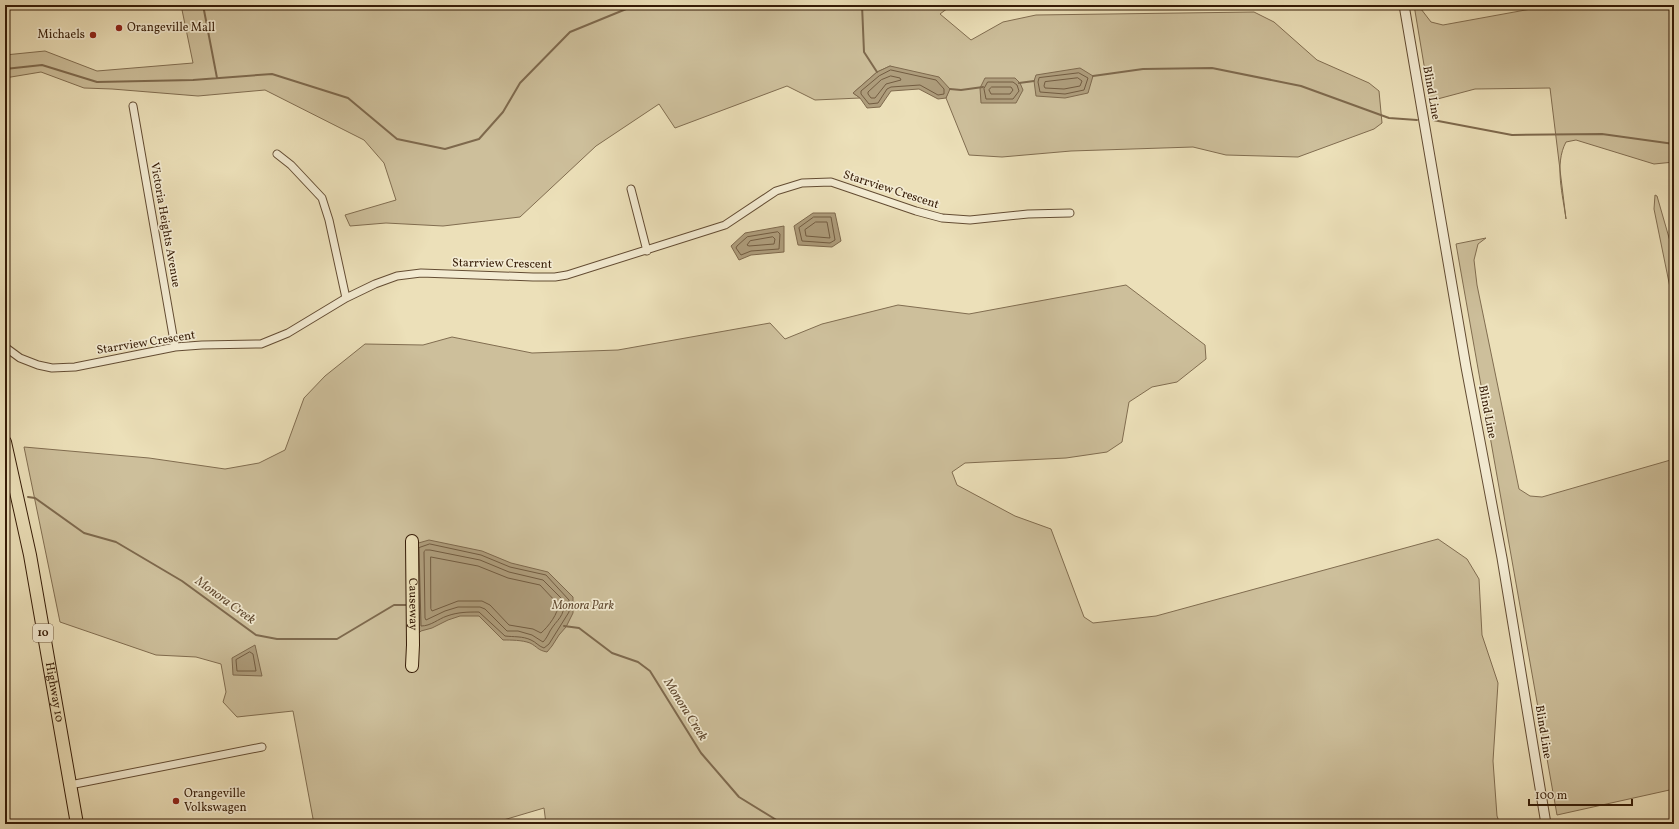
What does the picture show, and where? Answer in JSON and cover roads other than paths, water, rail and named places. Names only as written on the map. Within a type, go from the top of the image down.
[{"type":"highway","name":"Highway 10","points":[[5,442],[30,555],[77,824]]},
{"type":"highway","name":"Causeway","points":[[412,541],[412,666]]},
{"type":"street","name":"Blind Line","points":[[1404,5],[1466,367],[1502,558],[1546,824]]},
{"type":"street","name":"Victoria Heights Avenue","points":[[133,106],[175,348]]},
{"type":"street","points":[[277,154],[291,165],[322,198],[329,220],[346,298]]},
{"type":"street","name":"Starrview Crescent","points":[[5,347],[20,358],[38,365],[52,368],[75,367],[175,348],[202,345],[241,345],[265,343],[288,333],[346,298],[375,284],[407,275],[421,273],[555,277],[582,271],[725,225],[776,191],[802,183],[831,182],[916,211],[942,218],[970,220],[1028,214],[1070,213]]},
{"type":"street","points":[[631,189],[647,251]]},
{"type":"street","points":[[70,785],[262,746]]},
{"type":"water","points":[[890,66],[939,77],[950,89],[946,98],[938,99],[919,89],[891,91],[880,107],[867,108],[860,98],[853,93],[877,72]]},
{"type":"water","points":[[1080,68],[1093,76],[1088,93],[1065,98],[1036,96],[1034,81],[1036,75]]},
{"type":"water","points":[[985,78],[1015,78],[1020,83],[1023,90],[1016,103],[981,103],[980,88]]},
{"type":"water","points":[[813,213],[835,213],[841,241],[832,247],[798,245],[794,226]]},
{"type":"water","points":[[784,226],[784,252],[751,255],[739,260],[731,246],[745,233]]},
{"type":"water","points":[[429,540],[482,551],[511,563],[548,572],[573,597],[573,613],[566,627],[547,652],[527,642],[503,640],[479,616],[460,616],[421,631],[416,636],[415,544]]},
{"type":"water","points":[[255,645],[262,676],[233,675],[232,658]]},
{"type":"waterway","points":[[203,5],[217,78]]},
{"type":"waterway","points":[[5,69],[42,65],[97,82],[193,80],[272,74],[348,98],[397,139],[445,149],[479,139],[503,112],[520,83],[570,32],[636,5]]},
{"type":"waterway","points":[[862,5],[864,52],[877,72]]},
{"type":"waterway","points":[[1093,76],[1143,69],[1212,68],[1301,86],[1389,118],[1417,120]]},
{"type":"waterway","points":[[1019,83],[1034,81]]},
{"type":"waterway","points":[[950,89],[961,90],[983,87]]},
{"type":"waterway","points":[[1433,120],[1512,135],[1602,134],[1674,144]]},
{"type":"waterway","name":"Monora Creek","points":[[28,497],[35,498],[84,533],[116,542],[182,581],[256,635],[277,639],[337,639],[394,605],[408,605]]},
{"type":"waterway","name":"Monora Creek","points":[[564,626],[579,628],[612,653],[638,662],[650,671],[701,753],[739,797],[783,824]]},
{"type":"place","name":"Orangeville Mall","points":[[119,28]]},
{"type":"place","name":"Michaels","points":[[93,35]]},
{"type":"place","name":"Orangeville Volkswagen","points":[[176,801]]},
{"type":"park label","name":"Monora Park","points":[[583,606]]}]
